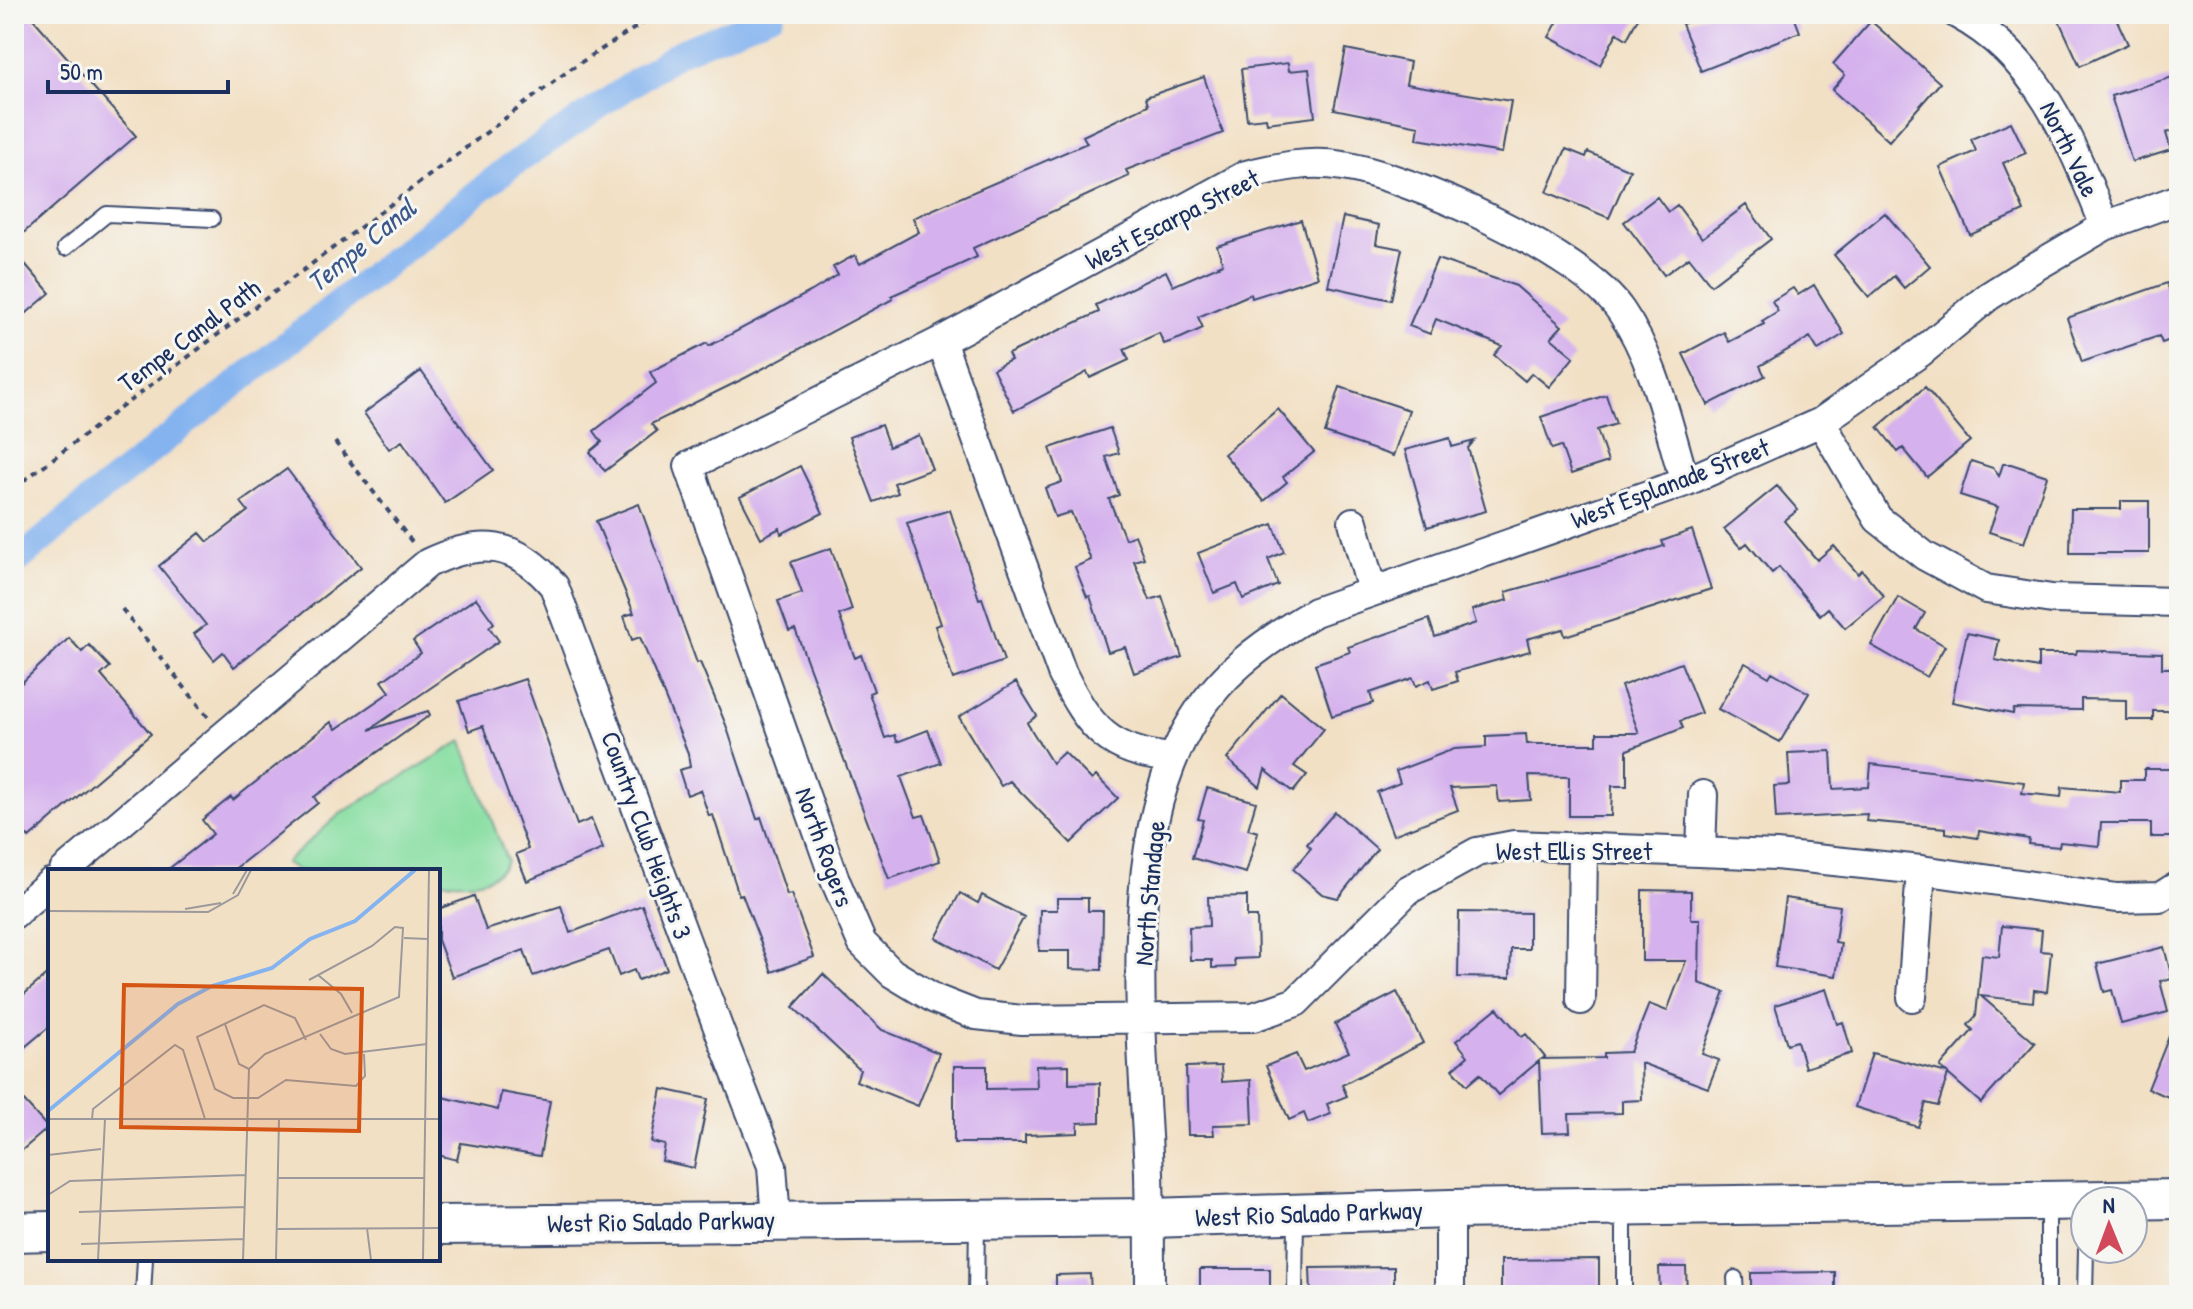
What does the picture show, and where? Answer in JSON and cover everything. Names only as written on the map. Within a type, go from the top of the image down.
[{"type":"main road","name":"West Rio Salado Parkway","points":[[2149,1200],[2179,1199]]},
{"type":"main road","name":"West Rio Salado Parkway","points":[[440,1225],[1150,1218],[1450,1209],[2069,1201]]},
{"type":"main road","points":[[14,1232],[48,1231]]},
{"type":"street","name":"North Vale","points":[[1957,14],[2004,46],[2042,92],[2069,137],[2105,226]]},
{"type":"street","name":"West Escarpa Street","points":[[689,466],[941,341],[1246,175],[1295,163],[1341,165],[1385,176],[1434,195],[1556,253],[1585,276],[1621,309],[1641,349],[1685,482]]},
{"type":"street","name":"West Esplanade Street","points":[[1173,758],[1187,729],[1235,665],[1269,639],[1315,612],[1685,482],[1821,422],[1921,352],[1989,296],[2105,226],[2179,199]]},
{"type":"street","points":[[941,341],[1062,673],[1080,710],[1106,738],[1128,750],[1138,755],[1173,758]]},
{"type":"street","points":[[1821,422],[1878,519],[1925,556],[1986,589],[2052,599],[2179,602]]},
{"type":"street","name":"North Rogers","points":[[689,466],[835,880],[862,943],[892,973],[935,999],[976,1015],[1022,1020],[1141,1021]]},
{"type":"street","points":[[1353,522],[1372,591]]},
{"type":"street","name":"Country Club Heights 3","points":[[66,869],[428,563],[458,549],[482,547],[511,552],[534,562],[554,586],[752,1110],[772,1166],[776,1220]]},
{"type":"street","name":"North Standage","points":[[1150,1295],[1150,1218],[1141,1021],[1149,858],[1156,809],[1173,758]]},
{"type":"street","points":[[1701,851],[1703,795]]},
{"type":"street","name":"West Ellis Street","points":[[1141,1021],[1253,1017],[1296,1002],[1408,890],[1477,852],[1514,845],[1701,851],[1921,870],[2117,898],[2160,897],[2179,885]]},
{"type":"street","points":[[1581,1000],[1583,847]]},
{"type":"street","points":[[1912,997],[1921,870]]},
{"type":"street","points":[[14,914],[48,885]]},
{"type":"street","points":[[1450,1209],[1450,1295]]},
{"type":"lane","points":[[65,248],[107,214],[212,219]]},
{"type":"lane","points":[[2048,1201],[2048,1295]]},
{"type":"lane","points":[[1624,1206],[1624,1295]]},
{"type":"lane","points":[[1295,1295],[1296,1214]]},
{"type":"lane","points":[[976,1295],[977,1219]]},
{"type":"lane","points":[[143,1295],[145,1261]]},
{"type":"lane","points":[[2085,1295],[2086,1265]]},
{"type":"lane","points":[[1735,1278],[1736,1295]]},
{"type":"path","name":"Tempe Canal Path","points":[[14,488],[572,68],[657,14]]},
{"type":"path","points":[[335,442],[428,563]]},
{"type":"path","points":[[122,609],[223,735]]},
{"type":"green space","points":[[462,741],[507,861],[494,875],[477,882],[440,881],[440,869],[296,869],[285,863],[340,814]]},
{"type":"building","points":[[14,14],[29,14],[136,136],[14,241]]},
{"type":"building","points":[[1562,14],[1640,14],[1627,39],[1617,33],[1600,65],[1549,37]]},
{"type":"building","points":[[1707,14],[1793,14],[1800,32],[1701,71],[1682,24]]},
{"type":"building","points":[[2056,14],[2114,14],[2128,44],[2080,66]]},
{"type":"building","points":[[1871,21],[1940,83],[1889,141],[1832,90],[1845,75],[1833,64]]},
{"type":"building","points":[[1346,49],[1410,62],[1406,84],[1511,101],[1502,153],[1417,139],[1419,126],[1334,109]]},
{"type":"building","points":[[1288,63],[1289,71],[1309,69],[1315,117],[1267,123],[1266,118],[1247,120],[1241,69]]},
{"type":"building","points":[[2179,75],[2179,129],[2166,133],[2171,150],[2132,162],[2111,96]]},
{"type":"building","points":[[1204,77],[1223,133],[1126,170],[1129,176],[973,248],[977,257],[891,296],[893,299],[747,377],[651,424],[657,431],[605,471],[590,452],[602,442],[594,431],[656,383],[650,372],[707,343],[709,346],[812,291],[838,275],[833,267],[855,255],[860,264],[919,232],[913,218],[1087,143],[1083,136],[1148,105],[1146,97]]},
{"type":"building","points":[[2011,122],[2026,153],[2003,163],[2024,211],[1970,235],[1940,167],[1976,151],[1971,139]]},
{"type":"building","points":[[1566,149],[1586,157],[1588,152],[1630,170],[1609,218],[1547,192]]},
{"type":"building","points":[[1657,197],[1668,212],[1677,205],[1702,238],[1746,205],[1771,239],[1711,285],[1689,257],[1664,275],[1624,222]]},
{"type":"building","points":[[1885,213],[1930,266],[1904,288],[1894,276],[1869,297],[1834,255]]},
{"type":"building","points":[[1343,217],[1379,225],[1376,244],[1402,249],[1391,300],[1328,286]]},
{"type":"building","points":[[1301,220],[1318,277],[1252,298],[1251,294],[1198,317],[1203,328],[1164,344],[1159,333],[1124,349],[1129,360],[1090,378],[1087,372],[1014,411],[993,369],[1011,360],[1008,354],[1099,312],[1096,305],[1166,271],[1173,286],[1223,264],[1217,246]]},
{"type":"building","points":[[14,251],[50,293],[14,324]]},
{"type":"building","points":[[1437,259],[1516,286],[1562,326],[1551,338],[1574,357],[1549,387],[1532,373],[1525,381],[1494,355],[1502,346],[1436,319],[1430,334],[1409,326]]},
{"type":"building","points":[[2167,283],[2179,318],[2179,337],[2162,343],[2159,336],[2082,362],[2067,318]]},
{"type":"building","points":[[1814,285],[1844,334],[1818,350],[1810,337],[1760,366],[1765,376],[1708,405],[1683,354],[1724,332],[1729,342],[1764,324],[1762,321],[1778,311],[1772,301],[1793,288],[1798,295]]},
{"type":"building","points":[[421,371],[493,470],[445,503],[402,441],[389,449],[364,413]]},
{"type":"building","points":[[1340,387],[1409,410],[1393,456],[1325,433]]},
{"type":"building","points":[[1925,387],[1970,441],[1927,477],[1903,448],[1898,452],[1878,427]]},
{"type":"building","points":[[1606,395],[1616,424],[1597,430],[1608,462],[1571,474],[1561,446],[1552,449],[1541,417]]},
{"type":"building","points":[[1278,409],[1314,452],[1283,477],[1287,482],[1264,501],[1224,454]]},
{"type":"building","points":[[881,425],[889,447],[919,435],[932,469],[894,483],[898,493],[874,502],[849,437]]},
{"type":"building","points":[[1110,428],[1119,453],[1106,457],[1119,495],[1109,499],[1125,539],[1135,535],[1144,558],[1134,561],[1150,600],[1162,596],[1182,657],[1134,673],[1125,647],[1108,652],[1090,596],[1087,597],[1075,567],[1091,560],[1071,512],[1055,517],[1045,488],[1062,482],[1050,448]]},
{"type":"building","points":[[1450,438],[1452,447],[1474,441],[1468,448],[1486,511],[1427,527],[1405,450]]},
{"type":"building","points":[[1971,461],[1993,468],[1999,476],[2003,464],[2011,464],[2047,476],[2024,543],[1989,532],[1998,507],[1960,495]]},
{"type":"building","points":[[800,466],[823,513],[781,534],[780,528],[761,538],[740,497]]},
{"type":"building","points":[[287,469],[361,567],[234,667],[223,652],[214,660],[194,634],[206,625],[159,566],[200,533],[208,542],[248,511],[241,502]]},
{"type":"building","points":[[1777,486],[1798,510],[1784,521],[1817,560],[1834,546],[1858,574],[1862,570],[1884,596],[1845,628],[1828,608],[1820,615],[1779,567],[1772,573],[1747,543],[1741,548],[1724,529]]},
{"type":"building","points":[[2121,501],[2149,501],[2149,553],[2070,553],[2071,509],[2121,509]]},
{"type":"building","points":[[639,504],[697,663],[700,662],[726,725],[757,819],[761,817],[787,895],[791,894],[814,957],[772,972],[742,894],[739,895],[713,815],[709,816],[700,790],[687,795],[679,770],[690,767],[688,753],[640,637],[632,640],[624,616],[634,613],[596,521]]},
{"type":"building","points":[[950,510],[979,599],[982,598],[1004,661],[953,679],[935,626],[941,624],[907,523]]},
{"type":"building","points":[[1273,524],[1284,552],[1268,559],[1278,585],[1243,599],[1237,584],[1214,593],[1198,553]]},
{"type":"building","points":[[1692,530],[1711,589],[1565,636],[1563,629],[1527,639],[1530,651],[1455,672],[1458,681],[1433,689],[1430,680],[1416,686],[1413,678],[1370,693],[1373,703],[1332,716],[1315,664],[1350,652],[1348,647],[1429,619],[1435,637],[1476,623],[1472,610],[1508,600],[1506,592],[1664,546],[1662,541]]},
{"type":"building","points":[[831,548],[852,610],[839,615],[855,658],[861,655],[874,691],[869,693],[885,738],[895,735],[897,742],[928,730],[941,763],[901,777],[916,817],[924,815],[940,861],[889,879],[795,629],[789,631],[778,601],[802,593],[791,562]]},
{"type":"building","points":[[1898,597],[1925,613],[1916,629],[1945,646],[1927,677],[1871,645]]},
{"type":"building","points":[[476,598],[494,623],[489,627],[499,641],[369,730],[428,711],[430,715],[314,797],[318,803],[235,869],[169,869],[213,834],[202,820],[231,797],[233,800],[331,722],[336,729],[390,692],[382,681],[421,653],[413,641]]},
{"type":"building","points":[[1967,633],[1999,640],[1995,660],[2038,668],[2038,654],[2076,654],[2077,650],[2162,653],[2162,668],[2179,668],[2179,711],[2153,711],[2153,720],[2126,720],[2126,700],[2081,699],[2081,710],[2014,709],[2013,714],[1952,702]]},
{"type":"building","points":[[69,638],[82,652],[89,645],[110,667],[101,675],[151,734],[29,838],[14,821],[14,690]]},
{"type":"building","points":[[1681,663],[1701,713],[1680,721],[1683,728],[1627,750],[1627,786],[1612,786],[1611,816],[1569,816],[1569,777],[1529,776],[1531,800],[1499,802],[1497,786],[1450,788],[1458,810],[1393,835],[1377,792],[1400,783],[1396,771],[1454,749],[1486,747],[1486,736],[1526,734],[1527,744],[1597,744],[1597,733],[1639,733],[1621,686]]},
{"type":"building","points":[[1745,663],[1769,677],[1772,672],[1809,693],[1780,742],[1718,709]]},
{"type":"building","points":[[525,679],[577,825],[591,819],[603,849],[527,881],[516,854],[528,849],[483,726],[469,731],[459,701]]},
{"type":"building","points":[[1016,682],[1037,716],[1027,723],[1052,763],[1064,752],[1092,780],[1096,776],[1118,798],[1071,843],[1010,781],[1001,786],[959,717]]},
{"type":"building","points":[[1281,693],[1324,729],[1294,766],[1307,775],[1293,792],[1265,770],[1260,787],[1227,759]]},
{"type":"building","points":[[1831,751],[1833,789],[1869,787],[1871,764],[2024,782],[2022,793],[2061,797],[2062,787],[2120,792],[2120,780],[2144,780],[2144,769],[2179,769],[2179,837],[2151,837],[2151,823],[2101,823],[2099,846],[2060,842],[2059,847],[2028,844],[2029,839],[1979,831],[1978,838],[1946,833],[1946,828],[1866,821],[1867,814],[1776,819],[1774,786],[1790,785],[1788,753]]},
{"type":"building","points":[[1207,788],[1256,802],[1248,829],[1258,832],[1246,873],[1192,858],[1203,820],[1198,819]]},
{"type":"building","points":[[1335,812],[1377,849],[1338,898],[1322,894],[1293,869],[1311,848],[1307,844]]},
{"type":"building","points":[[1642,890],[1691,891],[1691,919],[1700,919],[1699,983],[1725,992],[1702,1054],[1719,1060],[1708,1088],[1641,1063],[1642,1100],[1622,1101],[1622,1113],[1569,1114],[1570,1132],[1542,1133],[1539,1061],[1498,1095],[1480,1074],[1467,1085],[1453,1069],[1468,1056],[1456,1041],[1497,1008],[1522,1037],[1526,1034],[1545,1057],[1542,1059],[1604,1058],[1604,1053],[1630,1052],[1649,1004],[1667,1011],[1686,961],[1642,961]]},
{"type":"building","points":[[960,893],[978,903],[982,895],[1024,917],[995,970],[936,938]]},
{"type":"building","points":[[474,896],[486,930],[561,906],[570,933],[642,905],[667,969],[638,980],[634,970],[619,976],[609,950],[533,976],[524,950],[452,977],[440,945],[440,908]]},
{"type":"building","points":[[1247,896],[1247,917],[1257,917],[1258,958],[1234,959],[1235,967],[1212,968],[1212,960],[1190,960],[1189,927],[1209,926],[1208,897]]},
{"type":"building","points":[[1057,898],[1088,898],[1088,911],[1103,911],[1102,970],[1070,969],[1070,951],[1039,951],[1040,910],[1057,910]]},
{"type":"building","points":[[1785,898],[1840,906],[1835,942],[1841,943],[1836,976],[1775,967]]},
{"type":"building","points":[[1459,912],[1529,913],[1529,949],[1511,949],[1510,978],[1458,977]]},
{"type":"building","points":[[2002,926],[2042,930],[2040,951],[2051,952],[2047,992],[2034,990],[2033,1002],[1981,996],[2035,1043],[1981,1103],[1948,1074],[1938,1106],[1926,1103],[1918,1127],[1855,1107],[1872,1053],[1947,1073],[1940,1067],[1973,1030],[1968,1025],[1976,1016],[1982,955],[1999,957]]},
{"type":"building","points":[[2164,947],[2172,978],[2160,981],[2168,1012],[2121,1024],[2112,990],[2104,992],[2097,964]]},
{"type":"building","points":[[48,974],[48,1028],[14,1056],[14,1003]]},
{"type":"building","points":[[823,974],[882,1030],[939,1053],[918,1106],[856,1081],[860,1070],[793,1007]]},
{"type":"building","points":[[1826,989],[1837,1024],[1843,1022],[1852,1053],[1805,1068],[1797,1041],[1787,1044],[1775,1005]]},
{"type":"building","points":[[1397,992],[1423,1043],[1342,1085],[1347,1096],[1327,1104],[1331,1114],[1308,1123],[1304,1113],[1289,1120],[1266,1066],[1296,1054],[1304,1071],[1349,1052],[1335,1024]]},
{"type":"building","points":[[2179,1014],[2179,1101],[2148,1089]]},
{"type":"building","points":[[1069,1065],[1069,1084],[1100,1083],[1100,1122],[1078,1123],[1078,1133],[1025,1135],[1025,1143],[954,1143],[954,1066],[987,1066],[987,1089],[1037,1088],[1036,1066]]},
{"type":"building","points":[[1221,1066],[1222,1082],[1251,1080],[1253,1124],[1213,1125],[1214,1135],[1188,1135],[1186,1067]]},
{"type":"building","points":[[662,1089],[708,1099],[694,1168],[662,1161],[665,1145],[651,1142]]},
{"type":"building","points":[[14,1090],[48,1128],[14,1157]]},
{"type":"building","points":[[501,1092],[550,1101],[540,1156],[461,1143],[457,1160],[440,1156],[440,1096],[498,1110]]},
{"type":"building","points":[[1599,1259],[1599,1295],[1501,1295],[1501,1260]]},
{"type":"building","points":[[1394,1267],[1394,1295],[1311,1295],[1310,1268]]},
{"type":"building","points":[[1659,1267],[1686,1267],[1687,1295],[1660,1295]]},
{"type":"building","points":[[1200,1269],[1270,1269],[1270,1295],[1200,1295]]},
{"type":"building","points":[[1835,1272],[1835,1295],[1751,1295],[1751,1273]]},
{"type":"building","points":[[1090,1274],[1091,1295],[1056,1295],[1056,1275]]},
{"type":"waterway","name":"Tempe Canal","points":[[14,564],[92,498],[508,168],[678,53],[772,14]]}]
